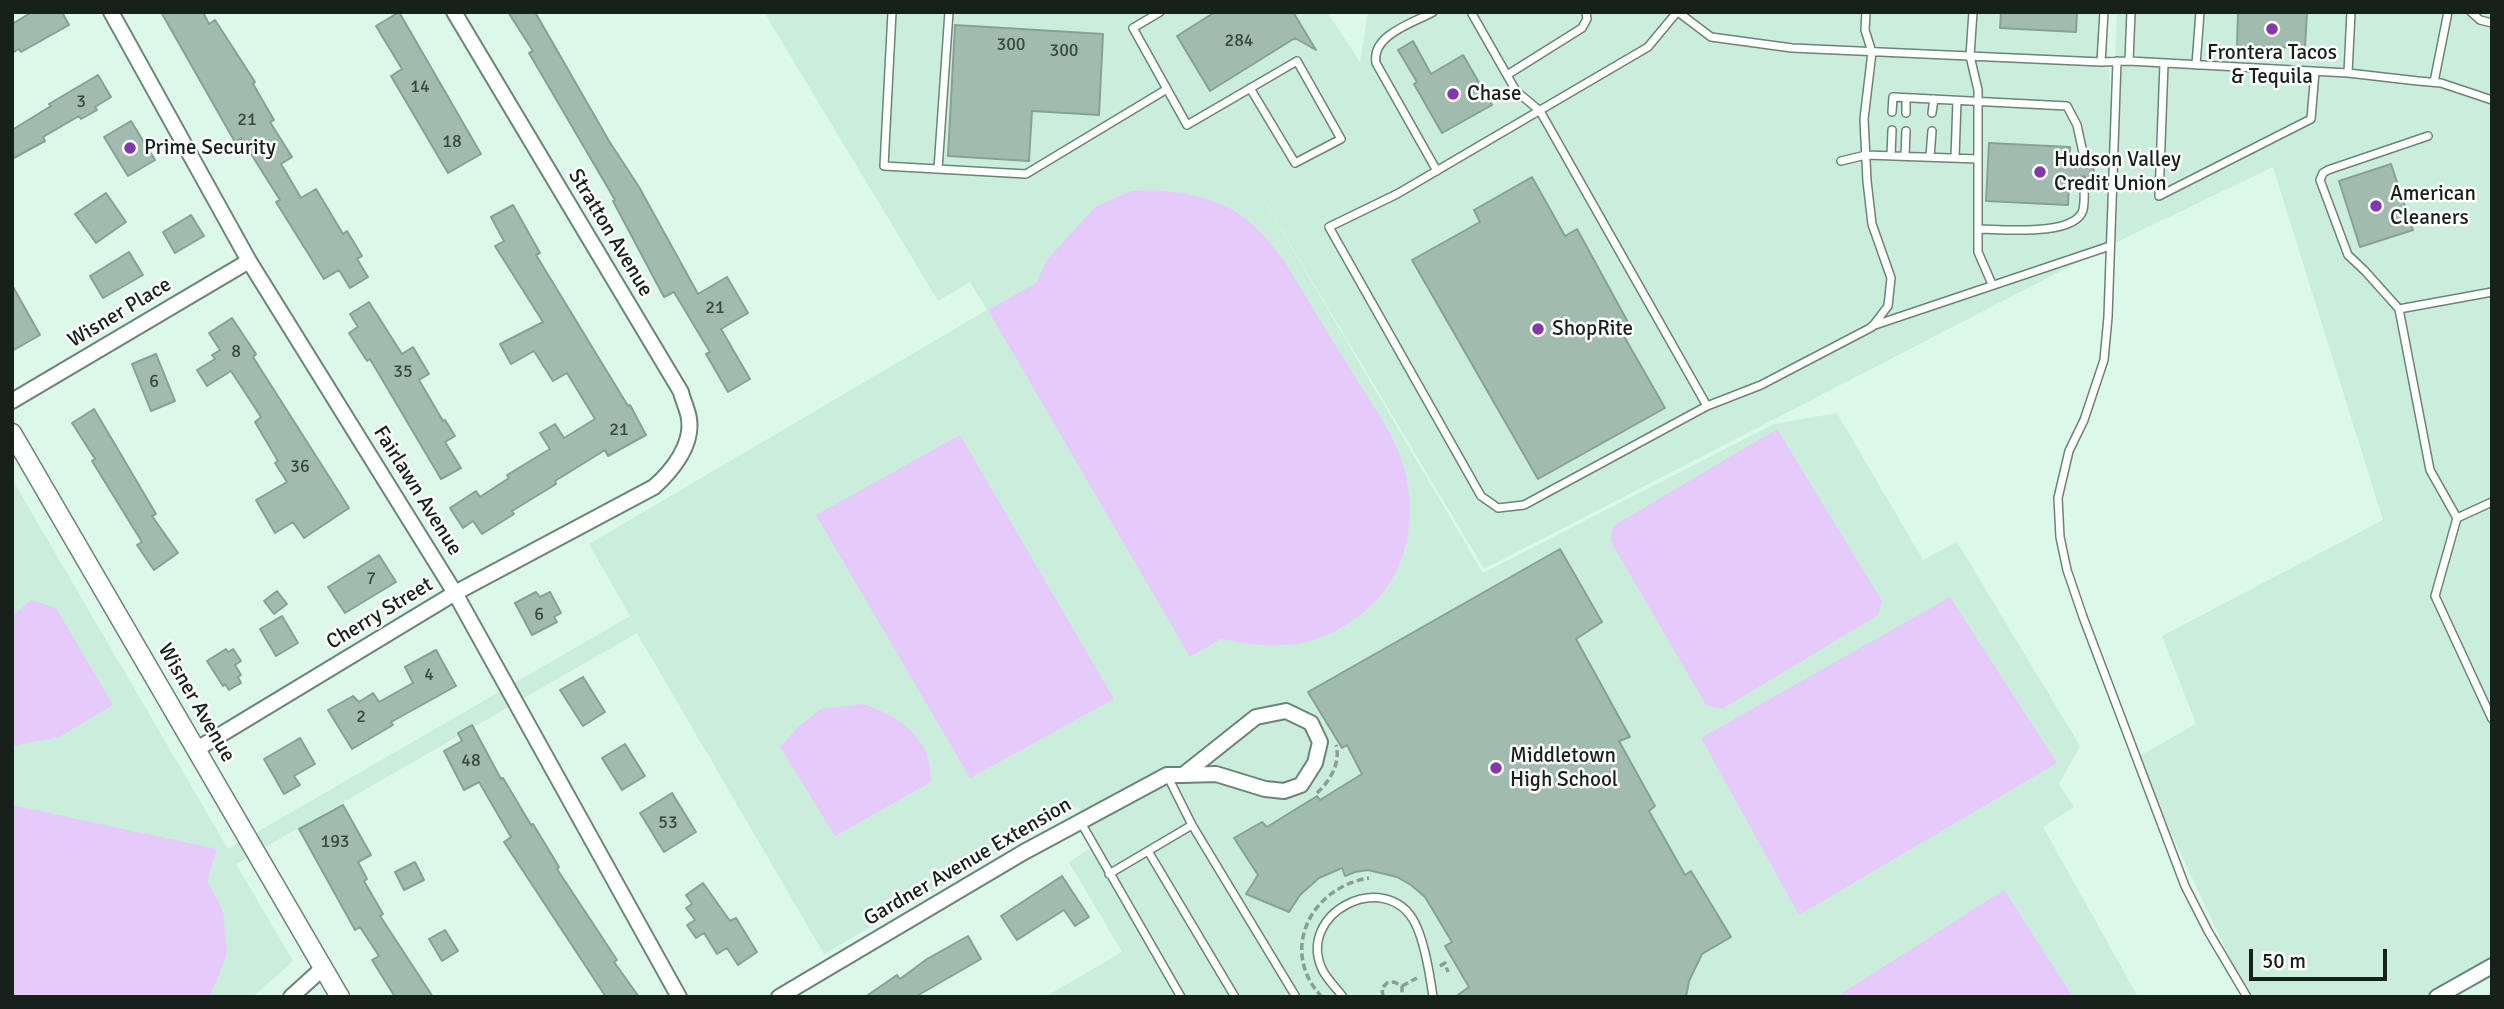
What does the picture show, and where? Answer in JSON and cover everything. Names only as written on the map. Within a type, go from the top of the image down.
[{"type":"street","name":"Fairlawn Avenue","points":[[111,12],[249,261],[455,593],[679,997]]},
{"type":"street","name":"Stratton Avenue","points":[[454,12],[681,392],[690,421],[686,440],[676,465],[662,480]]},
{"type":"street","name":"Wisner Place","points":[[12,401],[249,261]]},
{"type":"street","name":"Wisner Avenue","points":[[12,433],[340,997]]},
{"type":"street","name":"Cherry Street","points":[[197,749],[455,593],[654,487],[662,480]]},
{"type":"street","name":"Gardner Avenue Extension","points":[[779,997],[1080,821],[1167,775],[1183,775],[1216,774],[1265,789],[1284,791],[1301,785],[1315,763],[1320,742],[1311,723],[1286,710],[1256,718],[1183,775]]},
{"type":"street","points":[[2437,997],[2492,966]]},
{"type":"street","points":[[291,997],[323,968]]},
{"type":"lane","points":[[892,12],[884,166],[1026,174],[1167,89]]},
{"type":"lane","points":[[938,169],[948,12]]},
{"type":"lane","points":[[1160,12],[1149,15],[1133,29],[1187,125],[1250,88],[1297,61],[1341,139],[1294,163],[1250,88]]},
{"type":"lane","points":[[1433,12],[1386,38],[1377,47],[1375,56],[1376,63],[1437,171]]},
{"type":"lane","points":[[1471,12],[1516,91],[1539,111],[1707,406]]},
{"type":"lane","points":[[1507,75],[1582,28],[1587,19],[1586,12]]},
{"type":"lane","points":[[2110,246],[1872,327],[1761,386],[1707,406],[1524,505],[1497,508],[1481,496],[1329,227],[1397,194],[1648,47],[1677,12],[1712,37],[1792,48],[2129,61],[2348,73],[2434,82],[2492,100]]},
{"type":"lane","points":[[1866,12],[1865,30],[1872,52],[1864,119],[1872,225],[1891,278],[1888,306],[1872,327]]},
{"type":"lane","points":[[1973,12],[1970,56],[1979,90],[1978,252],[1992,284]]},
{"type":"lane","points":[[2101,62],[2104,12]]},
{"type":"lane","points":[[2129,61],[2131,12]]},
{"type":"lane","points":[[2196,65],[2200,12]]},
{"type":"lane","points":[[2348,73],[2351,12]]},
{"type":"lane","points":[[2434,82],[2448,12]]},
{"type":"lane","points":[[2471,12],[2480,20],[2492,23]]},
{"type":"lane","points":[[2481,12],[2492,23]]},
{"type":"lane","points":[[2117,61],[2104,360],[2084,420],[2069,451],[2058,498],[2060,537],[2067,570],[2083,617],[2185,886],[2247,997]]},
{"type":"lane","points":[[2164,64],[2159,196],[2311,119],[2315,72]]},
{"type":"lane","points":[[1892,112],[1893,97],[2067,106],[2077,125],[2085,162]]},
{"type":"lane","points":[[1906,98],[1906,113]]},
{"type":"lane","points":[[1933,113],[1934,99]]},
{"type":"lane","points":[[1955,158],[1957,100]]},
{"type":"lane","points":[[1891,156],[1892,130]]},
{"type":"lane","points":[[1905,156],[1906,131]]},
{"type":"lane","points":[[1930,157],[1932,131]]},
{"type":"lane","points":[[2428,136],[2328,170],[2322,176],[2320,185],[2348,255],[2399,309],[2430,470],[2457,518],[2435,596],[2492,719]]},
{"type":"lane","points":[[1840,162],[1866,155],[1978,159]]},
{"type":"lane","points":[[1978,229],[2055,229],[2072,224],[2083,212],[2084,182]]},
{"type":"lane","points":[[2399,309],[2492,292]]},
{"type":"lane","points":[[2457,518],[2492,502]]},
{"type":"lane","points":[[1167,775],[1192,825],[1296,997]]},
{"type":"lane","points":[[1080,821],[1181,997]]},
{"type":"lane","points":[[1109,874],[1192,825]]},
{"type":"lane","points":[[1148,851],[1236,997]]},
{"type":"lane","points":[[1343,997],[1324,974],[1318,951],[1319,939],[1322,928],[1337,910],[1357,899],[1368,898],[1390,901],[1400,907],[1415,923],[1433,997]]},
{"type":"path","points":[[1383,997],[1382,988],[1387,983],[1394,982],[1402,986],[1402,997]]},
{"type":"shaded area","points":[[764,12],[1327,12],[1360,62],[1368,12],[2106,12],[2112,129],[2117,12],[2492,12],[2492,965],[2435,997],[2248,997],[2136,758],[2196,724],[2162,636],[2383,520],[2273,167],[2119,241],[1484,569],[1244,167],[1483,573],[1774,424],[1837,413],[1923,560],[1957,542],[2080,746],[2059,784],[2074,807],[2043,827],[2138,997],[1045,997],[1122,952],[1069,862],[1098,843],[1078,807],[824,954],[637,633],[236,864],[293,961],[253,997],[12,997],[12,479],[228,849],[630,616],[589,544],[987,310],[970,282],[938,301]]},
{"type":"shaded area","points":[[1153,190],[1196,196],[1229,208],[1244,217],[1271,244],[1285,262],[1379,415],[1403,465],[1410,510],[1403,554],[1394,575],[1382,594],[1366,610],[1315,640],[1298,644],[1262,645],[1221,639],[1190,657],[988,310],[1036,283],[1047,260],[1095,207],[1131,191]]},
{"type":"shaded area","points":[[1777,429],[1882,601],[1878,615],[1722,709],[1706,705],[1610,540],[1613,526]]},
{"type":"shaded area","points":[[960,435],[1114,699],[970,778],[816,515]]},
{"type":"shaded area","points":[[1950,597],[2057,763],[1799,915],[1701,738]]},
{"type":"shaded area","points":[[31,600],[56,608],[113,705],[59,737],[12,746],[12,616]]},
{"type":"shaded area","points":[[862,704],[882,711],[908,728],[927,754],[931,782],[835,836],[780,747],[798,727],[821,709]]},
{"type":"shaded area","points":[[12,805],[217,849],[207,880],[223,911],[227,953],[210,997],[12,997]]},
{"type":"shaded area","points":[[2004,890],[2073,997],[1836,997]]},
{"type":"building","points":[[32,12],[62,12],[69,25],[21,52],[19,49],[12,53],[12,24]]},
{"type":"building","points":[[161,12],[203,12],[209,24],[215,20],[255,82],[253,84],[274,120],[270,122],[292,157],[281,164],[301,198],[316,189],[343,234],[347,231],[362,256],[357,259],[368,277],[350,288],[339,270],[324,279],[276,202],[280,200],[241,138],[235,142]]},
{"type":"building","points":[[399,12],[481,154],[448,173],[391,76],[402,69],[376,26]]},
{"type":"building","points":[[508,12],[535,12],[609,141],[639,187],[698,294],[727,277],[748,313],[721,329],[750,379],[728,392],[706,354],[710,352],[674,292],[664,297],[613,201],[615,200],[529,53],[533,51]]},
{"type":"building","points":[[1215,12],[1293,12],[1316,50],[1295,38],[1210,91],[1177,36]]},
{"type":"building","points":[[2001,12],[2077,12],[2076,32],[2000,28]]},
{"type":"building","name":"Frontera Tacos & Tequila","points":[[2238,12],[2307,12],[2305,48],[2237,46]]},
{"type":"building","points":[[955,25],[1103,34],[1099,115],[1032,111],[1029,161],[948,156]]},
{"type":"building","name":"Chase","points":[[1413,41],[1431,74],[1463,55],[1492,105],[1442,133],[1398,50]]},
{"type":"building","points":[[98,75],[111,97],[95,107],[97,110],[81,119],[79,116],[43,137],[45,141],[12,159],[12,130]]},
{"type":"building","name":"Prime Security","points":[[131,121],[155,160],[128,176],[104,137]]},
{"type":"building","name":"Hudson Valley Credit Union","points":[[1989,143],[2070,147],[2070,161],[2079,162],[2081,167],[2086,168],[2094,162],[2093,183],[2085,176],[2080,177],[2078,182],[2069,182],[2068,205],[1986,201]]},
{"type":"building","name":"American Cleaners","points":[[2391,164],[2413,230],[2360,247],[2339,181]]},
{"type":"building","name":"ShopRite","points":[[1532,177],[1565,236],[1577,229],[1630,326],[1621,331],[1665,408],[1538,479],[1412,260],[1480,222],[1474,210]]},
{"type":"building","points":[[106,193],[126,222],[96,243],[75,214]]},
{"type":"building","points":[[513,205],[540,253],[536,255],[646,435],[608,456],[605,450],[555,481],[556,484],[512,511],[514,514],[482,534],[473,521],[463,528],[450,508],[476,491],[480,497],[509,478],[507,475],[550,449],[540,433],[555,424],[564,438],[595,419],[567,373],[553,381],[534,351],[511,364],[500,344],[543,322],[495,246],[504,241],[491,217]]},
{"type":"building","points":[[191,215],[204,236],[175,253],[163,232]]},
{"type":"building","points":[[129,252],[143,275],[103,298],[90,276]]},
{"type":"building","points":[[12,285],[40,335],[12,351]]},
{"type":"building","points":[[369,302],[402,354],[413,347],[429,374],[419,380],[455,436],[445,442],[461,468],[441,479],[370,359],[367,361],[349,333],[358,327],[350,314]]},
{"type":"building","points":[[232,318],[256,354],[253,357],[349,508],[304,538],[293,522],[275,533],[256,500],[287,482],[255,422],[261,417],[231,371],[207,386],[197,370],[215,359],[212,355],[220,350],[209,333]]},
{"type":"building","points":[[156,354],[175,401],[151,411],[132,364]]},
{"type":"building","points":[[94,409],[156,514],[152,516],[178,553],[154,570],[137,545],[142,542],[72,423]]},
{"type":"building","name":"Middletown High School","points":[[1560,549],[1602,622],[1576,639],[1630,737],[1619,741],[1655,806],[1649,811],[1685,875],[1691,871],[1731,937],[1702,954],[1689,981],[1686,997],[1455,997],[1469,987],[1445,946],[1452,942],[1425,897],[1397,877],[1368,870],[1345,876],[1342,868],[1319,878],[1300,895],[1289,912],[1246,894],[1258,875],[1234,838],[1262,822],[1267,827],[1317,796],[1320,800],[1362,774],[1347,745],[1342,748],[1308,692]]},
{"type":"building","points":[[379,555],[396,582],[345,613],[328,587]]},
{"type":"building","points":[[277,591],[287,604],[274,614],[264,601]]},
{"type":"building","points":[[536,592],[540,597],[550,592],[561,613],[554,617],[557,622],[532,635],[515,603]]},
{"type":"building","points":[[282,616],[298,643],[276,656],[260,629]]},
{"type":"building","points":[[226,649],[228,652],[233,649],[241,661],[235,665],[241,675],[238,677],[241,683],[229,690],[225,684],[223,686],[207,661]]},
{"type":"building","points":[[436,650],[456,686],[391,722],[393,725],[352,749],[328,710],[353,696],[359,702],[373,693],[379,702],[413,683],[405,667]]},
{"type":"building","points":[[583,677],[605,712],[583,726],[560,690]]},
{"type":"building","points":[[472,725],[501,779],[503,778],[531,825],[533,824],[559,867],[557,869],[617,960],[614,962],[639,997],[606,997],[504,842],[511,837],[479,782],[464,790],[444,751],[462,741],[458,733]]},
{"type":"building","points":[[300,738],[315,764],[294,776],[300,785],[284,794],[264,759]]},
{"type":"building","points":[[625,744],[645,776],[622,790],[602,758]]},
{"type":"building","points":[[672,793],[696,832],[664,852],[640,813]]},
{"type":"building","points":[[343,805],[371,855],[358,862],[367,879],[364,881],[383,914],[380,916],[433,997],[395,997],[372,960],[379,956],[360,927],[355,930],[299,829]]},
{"type":"building","points":[[415,862],[424,880],[404,890],[395,872]]},
{"type":"building","points":[[1062,876],[1089,917],[1075,926],[1064,910],[1017,940],[1001,916]]},
{"type":"building","points":[[703,883],[730,921],[736,918],[757,952],[738,965],[727,948],[717,954],[704,933],[696,938],[687,925],[695,920],[686,908],[692,904],[686,895]]},
{"type":"building","points":[[445,930],[458,951],[442,961],[429,939]]},
{"type":"building","points":[[968,936],[981,959],[915,997],[865,997],[897,975],[900,979],[927,959]]},
{"type":"place","name":"Frontera Tacos & Tequila","points":[[2272,29]]},
{"type":"place","name":"Chase","points":[[1453,94]]},
{"type":"place","name":"Prime Security","points":[[130,148]]},
{"type":"place","name":"Hudson Valley Credit Union","points":[[2040,172]]},
{"type":"place","name":"American Cleaners","points":[[2376,206]]},
{"type":"place","name":"ShopRite","points":[[1538,329]]},
{"type":"place","name":"Middletown High School","points":[[1496,768]]}]
